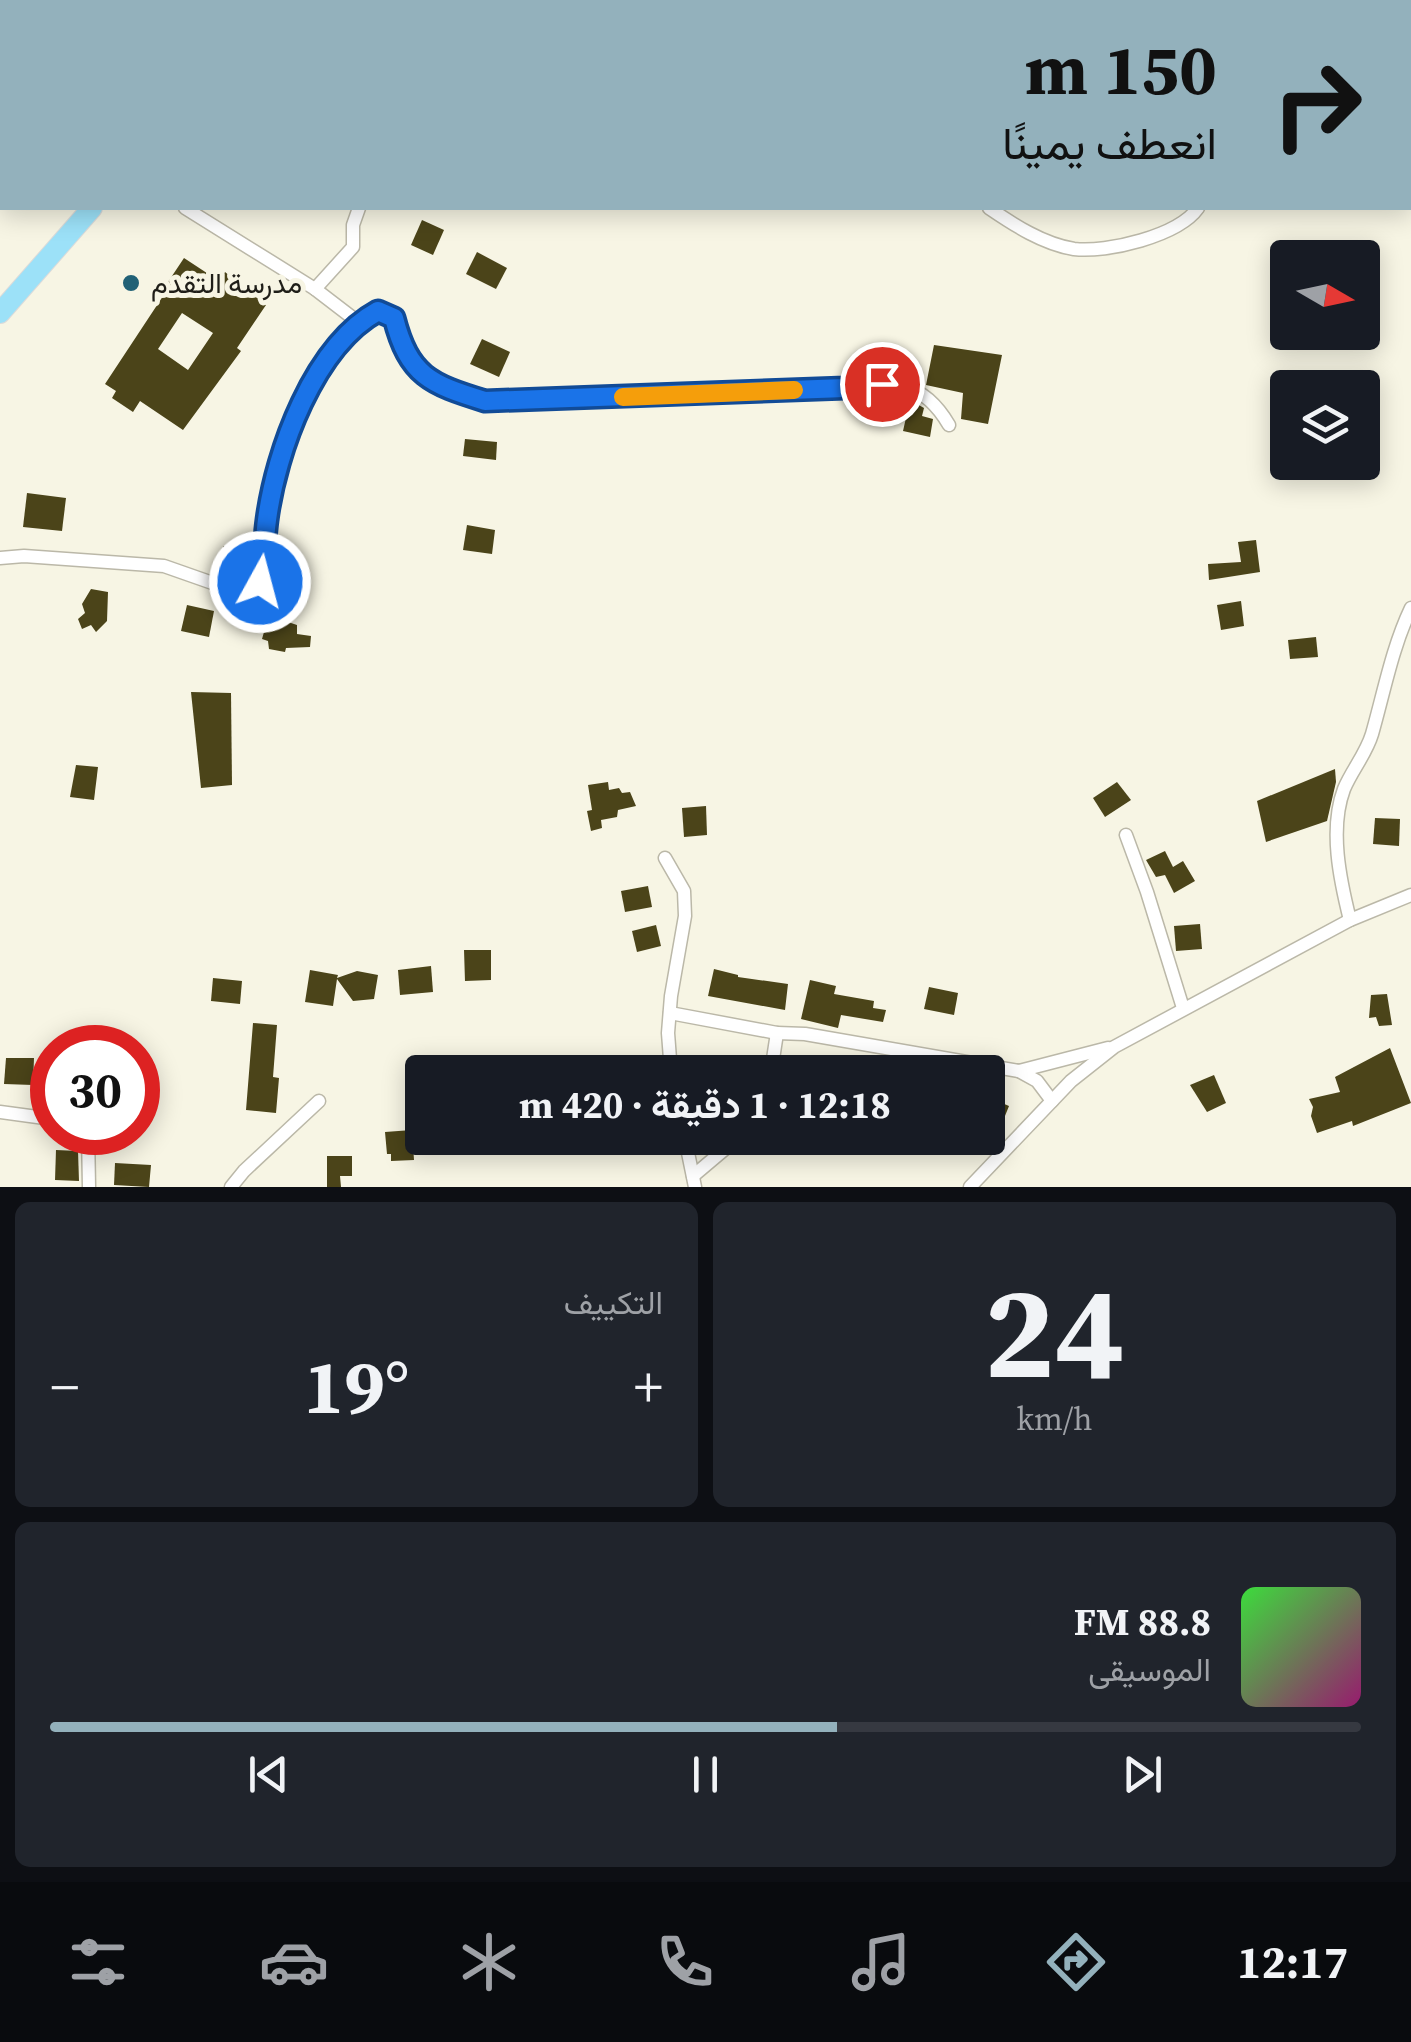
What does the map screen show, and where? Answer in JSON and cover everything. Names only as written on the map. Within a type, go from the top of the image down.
[{"type":"main road","points":[[0,312],[90,210]]},
{"type":"street","points":[[188,210],[315,288],[358,322]]},
{"type":"street","points":[[315,288],[353,247],[353,224],[358,210]]},
{"type":"street","points":[[992,210],[1041,239],[1076,249],[1127,244],[1169,231],[1196,210]]},
{"type":"street","points":[[0,558],[24,556],[164,566],[232,592],[246,592],[260,582],[267,518],[279,464],[302,396],[358,322],[378,311],[394,318],[409,363],[439,384],[485,401],[882,384],[916,390],[934,400],[948,425]]},
{"type":"street","points":[[1350,920],[1341,882],[1337,816],[1343,791],[1368,748],[1399,634],[1411,608]]},
{"type":"street","points":[[1126,835],[1183,1008]]},
{"type":"street","points":[[665,858],[684,891],[685,916],[670,1014],[671,1055]]},
{"type":"street","points":[[970,1187],[1052,1101],[1114,1046],[1350,920],[1411,895]]},
{"type":"street","points":[[670,1014],[1019,1071],[1037,1081],[1052,1101]]},
{"type":"street","points":[[774,1055],[777,1033]]},
{"type":"street","points":[[1019,1071],[1114,1046]]},
{"type":"street","points":[[231,1187],[319,1101]]},
{"type":"street","points":[[0,1112],[30,1116]]},
{"type":"street","points":[[88,1155],[89,1187]]},
{"type":"street","points":[[688,1155],[694,1182]]},
{"type":"street","points":[[694,1182],[721,1155]]},
{"type":"building","points":[[422,220],[444,230],[433,255],[411,245]]},
{"type":"building","points":[[477,252],[507,268],[496,289],[466,274]]},
{"type":"building","points":[[184,258],[219,281],[225,272],[266,305],[237,348],[241,351],[183,430],[140,401],[133,412],[112,398],[116,391],[105,384],[169,287],[166,285]],"holes":[[[182,313],[213,333],[188,370],[158,349]]]},
{"type":"building","points":[[482,339],[510,352],[499,377],[470,364]]},
{"type":"building","points":[[934,345],[1002,355],[988,424],[961,419],[963,393],[926,385]]},
{"type":"building","points":[[910,400],[924,408],[922,416],[933,419],[930,437],[903,431]]},
{"type":"building","points":[[465,439],[497,442],[496,460],[463,456]]},
{"type":"building","points":[[27,493],[66,498],[62,531],[23,527]]},
{"type":"building","points":[[467,525],[495,530],[492,554],[463,550]]},
{"type":"building","points":[[1256,540],[1260,572],[1209,580],[1208,564],[1241,562],[1238,542]]},
{"type":"building","points":[[223,546],[254,546],[251,576],[223,576]]},
{"type":"building","points":[[91,589],[108,592],[107,621],[96,632],[91,625],[82,629],[78,619],[85,613],[82,604]]},
{"type":"building","points":[[1241,601],[1244,626],[1221,630],[1217,605]]},
{"type":"building","points":[[187,605],[214,611],[209,637],[181,631]]},
{"type":"building","points":[[268,618],[290,620],[297,625],[297,634],[311,636],[310,647],[286,648],[285,652],[269,649],[268,641],[262,639]]},
{"type":"building","points":[[1316,637],[1318,657],[1290,659],[1288,640]]},
{"type":"building","points":[[191,692],[231,693],[232,785],[201,788]]},
{"type":"building","points":[[76,765],[98,767],[94,800],[70,797]]},
{"type":"building","points":[[1335,769],[1327,821],[1266,842],[1257,801]]},
{"type":"building","points":[[608,782],[609,790],[630,792],[636,806],[618,810],[617,817],[601,820],[602,828],[591,831],[588,785]]},
{"type":"building","points":[[1117,782],[1131,800],[1105,817],[1093,798]]},
{"type":"building","points":[[706,806],[707,835],[684,837],[682,808]]},
{"type":"building","points":[[1375,818],[1400,819],[1399,846],[1373,844]]},
{"type":"building","points":[[1165,851],[1173,867],[1183,861],[1195,881],[1174,893],[1165,875],[1156,877],[1146,860]]},
{"type":"building","points":[[648,886],[652,907],[625,912],[621,891]]},
{"type":"building","points":[[1200,924],[1202,949],[1176,951],[1174,926]]},
{"type":"building","points":[[656,925],[661,946],[637,952],[632,931]]},
{"type":"building","points":[[464,950],[491,950],[491,980],[465,981]]},
{"type":"building","points":[[431,966],[433,992],[400,995],[398,970]]},
{"type":"building","points":[[714,969],[738,977],[788,984],[785,1010],[708,996]]},
{"type":"building","points":[[310,970],[338,975],[337,978],[357,971],[378,975],[374,999],[353,1001],[337,979],[333,1006],[305,1002]]},
{"type":"building","points":[[213,978],[242,981],[240,1004],[211,1001]]},
{"type":"building","points":[[810,980],[836,986],[834,994],[874,1001],[873,1008],[886,1010],[883,1022],[841,1015],[838,1028],[801,1019]]},
{"type":"building","points":[[929,987],[958,993],[954,1015],[924,1009]]},
{"type":"building","points":[[1387,994],[1392,1025],[1379,1026],[1376,1017],[1369,1018],[1371,995]]},
{"type":"building","points":[[253,1023],[277,1025],[273,1077],[279,1078],[276,1113],[246,1110]]},
{"type":"building","points":[[1390,1048],[1411,1103],[1353,1126],[1352,1121],[1317,1133],[1309,1099],[1340,1092],[1335,1077]]},
{"type":"building","points":[[6,1058],[30,1058],[30,1085],[4,1084]]},
{"type":"building","points":[[1214,1075],[1226,1103],[1207,1112],[1190,1085]]},
{"type":"building","points":[[405,1131],[405,1155],[414,1155],[414,1160],[391,1161],[385,1132]]},
{"type":"building","points":[[56,1155],[78,1155],[79,1181],[55,1180]]},
{"type":"building","points":[[327,1156],[352,1156],[352,1176],[340,1176],[341,1187],[327,1187]]},
{"type":"building","points":[[115,1163],[151,1165],[149,1187],[114,1185]]},
{"type":"slow traffic","points":[[623,397],[794,390]]},
{"type":"place","name":"مدرسة التقدم","points":[[131,283]]},
{"type":"route","points":[[260,582],[267,518],[279,464],[302,396],[358,322],[378,311],[394,318],[409,363],[439,384],[485,401],[882,384]]}]
